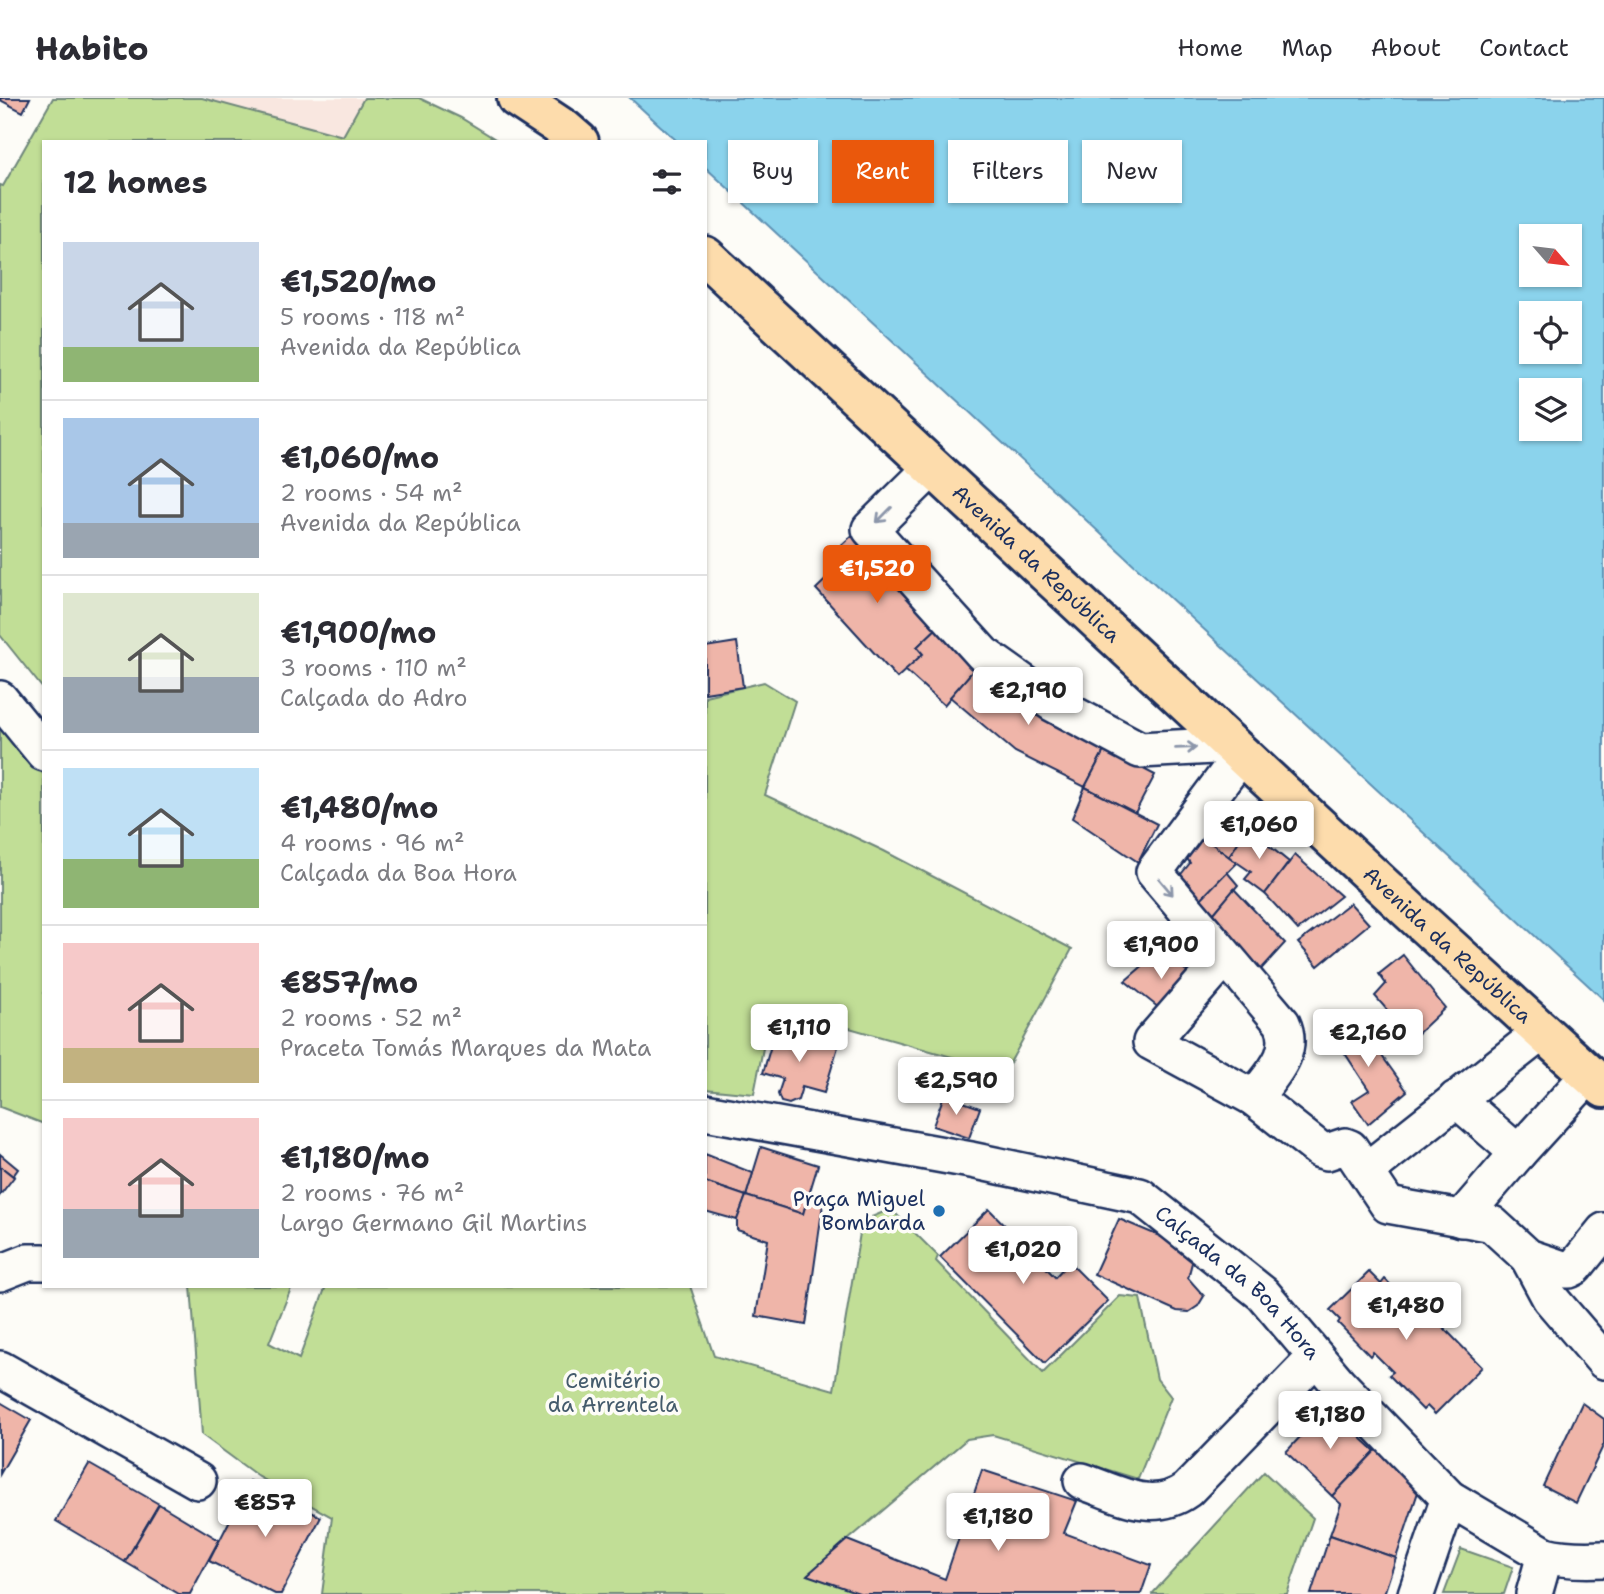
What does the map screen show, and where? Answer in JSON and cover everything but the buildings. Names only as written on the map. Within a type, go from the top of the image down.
[{"type":"main road","points":[[517,98],[577,140]]},
{"type":"main road","name":"Avenida da República","points":[[707,258],[1597,1082]]},
{"type":"street","name":"Avenida da República","points":[[933,467],[870,529],[983,654],[1052,703],[1140,750],[1238,750]]},
{"type":"street","points":[[0,699],[42,751]]},
{"type":"street","points":[[1238,750],[1230,769],[1154,872],[1286,1031],[1286,1052],[1283,1060],[1254,1098]]},
{"type":"street","points":[[1225,957],[1151,1042],[1254,1098],[1320,1150],[1327,1152],[1347,1146],[1388,1205],[1492,1224],[1528,1257],[1550,1298],[1604,1361]]},
{"type":"street","points":[[1366,1171],[1542,1032]]},
{"type":"street","points":[[1461,1219],[1518,1153],[1597,1082]]},
{"type":"street","points":[[1456,1099],[1518,1153]]},
{"type":"street","name":"Calçada da Boa Hora","points":[[707,1112],[971,1160],[1140,1196],[1264,1294],[1339,1384],[1449,1498],[1545,1555]]},
{"type":"street","points":[[1528,1257],[1569,1270],[1593,1254]]},
{"type":"street","points":[[0,1273],[28,1262],[42,1262]]},
{"type":"street","points":[[1082,1481],[1141,1502],[1175,1498],[1186,1490],[1316,1357]]},
{"type":"street","points":[[0,1369],[198,1480]]},
{"type":"street","points":[[1416,1594],[1449,1498]]},
{"type":"street","points":[[1534,1594],[1545,1555],[1569,1559],[1604,1559]]},
{"type":"shaded area","points":[[202,98],[364,98],[344,136]]},
{"type":"green space","points":[[53,98],[202,98],[343,136],[364,98],[419,98],[461,118],[497,140],[42,140],[42,688],[0,635],[0,185],[3,186]]},
{"type":"green space","points":[[764,682],[795,701],[765,795],[884,851],[1072,949],[1005,1072],[793,1012],[766,1033],[754,1094],[707,1089],[707,696]]},
{"type":"green space","points":[[0,719],[42,772],[42,1123],[0,1107]]},
{"type":"green space","name":"Cemitério da Arrentela","points":[[891,1209],[938,1256],[936,1261],[1043,1373],[1120,1296],[1140,1298],[1157,1379],[1171,1397],[1138,1479],[993,1435],[967,1439],[808,1574],[862,1594],[322,1594],[332,1517],[259,1477],[202,1435],[191,1288],[291,1288],[269,1343],[299,1359],[325,1288],[691,1288],[714,1356],[834,1390],[862,1221]]},
{"type":"green space","points":[[1264,1472],[1313,1518],[1287,1594],[1152,1594]]},
{"type":"green space","points":[[1461,1549],[1513,1567],[1504,1594],[1444,1594]]},
{"type":"water","points":[[630,98],[1604,98],[1604,1000],[744,203],[818,203],[818,140],[728,140],[728,188],[707,169],[707,140],[676,140]]},
{"type":"place","name":"Praça Miguel Bombarda","points":[[939,1211]]}]
